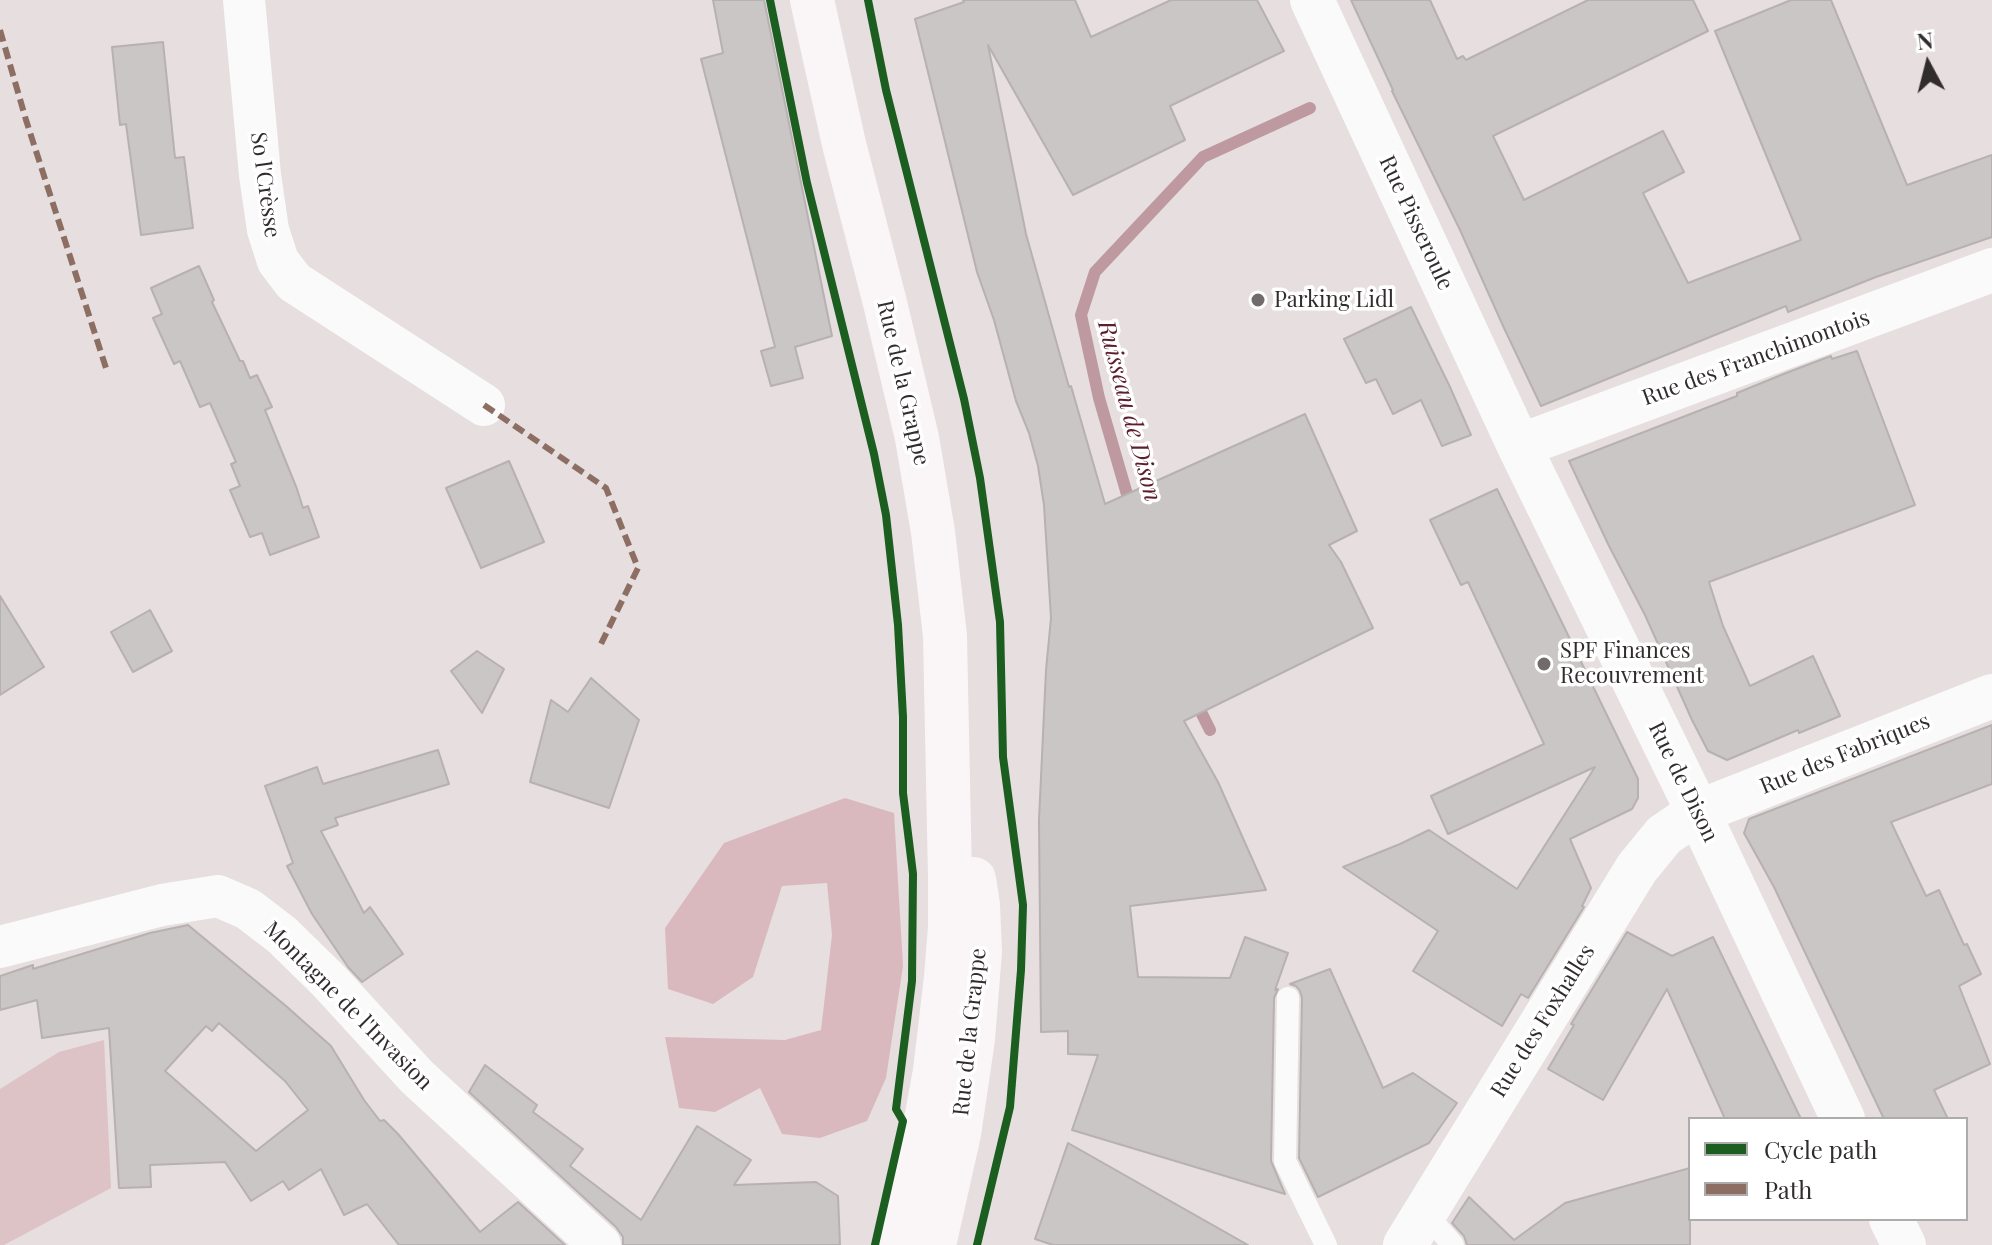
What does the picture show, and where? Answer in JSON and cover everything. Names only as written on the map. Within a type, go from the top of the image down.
[{"type":"main road","name":"Rue de la Grappe","points":[[812,0],[844,144],[902,375],[925,485],[945,636],[950,927],[935,1071],[916,1166],[894,1245]]},
{"type":"main road","name":"Rue de la Grappe","points":[[934,1245],[959,1134],[973,1039],[980,952],[978,905],[968,841],[948,772]]},
{"type":"street","name":"So l'Crèsse","points":[[244,0],[260,175],[268,230],[278,261],[294,282],[484,405]]},
{"type":"street","name":"Rue Pisseroule","points":[[1312,0],[1519,446]]},
{"type":"street","name":"Rue des Franchimontois","points":[[1519,446],[1992,270]]},
{"type":"street","name":"Rue de Dison","points":[[1519,446],[1698,812],[1842,1117]]},
{"type":"street","name":"Rue des Fabriques","points":[[1698,812],[1992,696]]},
{"type":"street","name":"Rue des Foxhalles","points":[[1415,1229],[1637,868],[1664,835],[1698,812]]},
{"type":"street","name":"Montagne de l'Invasion","points":[[0,947],[162,905],[218,896],[248,909],[282,935],[329,981],[417,1077],[600,1245]]},
{"type":"street","points":[[1892,1221],[1904,1245]]},
{"type":"lane","points":[[1288,998],[1285,1161],[1326,1245]]},
{"type":"lane","points":[[1415,1229],[1453,1245]]},
{"type":"shaded area","points":[[845,798],[894,813],[903,966],[886,1078],[867,1121],[820,1138],[782,1134],[760,1088],[715,1112],[679,1108],[665,1037],[785,1040],[821,1030],[832,935],[827,883],[782,886],[753,977],[713,1004],[668,989],[665,928],[724,843]]},
{"type":"shaded area","points":[[104,1040],[111,1188],[0,1245],[0,1089],[59,1052]]},
{"type":"building","points":[[713,0],[764,0],[832,336],[795,347],[803,378],[771,386],[761,351],[775,347],[701,59],[723,53]]},
{"type":"building","points":[[963,0],[1075,0],[1091,37],[1171,0],[1257,0],[1284,51],[1170,106],[1185,140],[1073,195],[988,45],[1026,234],[1105,504],[1305,414],[1357,531],[1329,545],[1341,562],[1373,628],[1184,721],[1218,782],[1266,890],[1130,906],[1138,977],[1230,978],[1245,937],[1288,953],[1274,998],[1271,1161],[1285,1194],[1072,1130],[1098,1055],[1068,1054],[1068,1031],[1041,1032],[1039,820],[1051,618],[1044,505],[1029,433],[1016,401],[977,272],[915,19]]},
{"type":"building","points":[[1351,0],[1430,0],[1457,59],[1463,56],[1466,60],[1588,0],[1693,0],[1708,31],[1493,136],[1524,200],[1663,131],[1684,172],[1643,193],[1688,283],[1801,240],[1715,31],[1791,0],[1831,0],[1907,185],[1992,155],[1992,237],[1876,277],[1788,312],[1786,306],[1541,406]]},
{"type":"building","points":[[163,42],[175,158],[184,157],[193,228],[141,235],[126,124],[120,125],[112,47]]},
{"type":"building","points":[[199,266],[240,361],[243,361],[250,378],[257,375],[272,407],[265,410],[303,508],[308,506],[319,537],[270,555],[262,533],[250,537],[230,490],[240,486],[231,464],[236,462],[210,403],[200,407],[180,361],[174,364],[153,318],[162,314],[151,288]]},
{"type":"building","points":[[1411,307],[1471,435],[1442,446],[1421,400],[1393,414],[1376,379],[1366,383],[1344,339]]},
{"type":"building","points":[[1857,351],[1915,505],[1709,582],[1723,626],[1750,686],[1813,656],[1840,716],[1727,760],[1708,751],[1569,461],[1737,396],[1737,393],[1786,373],[1831,356],[1832,359]]},
{"type":"building","points":[[509,461],[544,542],[481,568],[446,488]]},
{"type":"building","points":[[1497,489],[1638,779],[1638,798],[1632,809],[1570,839],[1591,888],[1584,907],[1528,998],[1521,994],[1502,1026],[1413,971],[1438,931],[1343,867],[1429,830],[1517,889],[1595,767],[1448,834],[1431,796],[1544,744],[1468,582],[1461,585],[1430,520]]},
{"type":"building","points":[[0,596],[44,667],[0,695]]},
{"type":"building","points":[[150,610],[172,651],[133,672],[111,632]]},
{"type":"building","points":[[477,651],[504,669],[482,713],[451,671]]},
{"type":"building","points":[[591,678],[639,720],[609,808],[530,782],[551,700],[568,712]]},
{"type":"building","points":[[1992,725],[1992,784],[1891,822],[1926,896],[1939,890],[1981,974],[1959,986],[1990,1064],[1934,1090],[1947,1117],[1883,1117],[1774,887],[1744,833],[1749,819]]},
{"type":"building","points":[[438,750],[449,784],[335,818],[338,825],[321,831],[364,913],[370,907],[403,954],[362,982],[312,914],[287,866],[293,863],[265,786],[317,767],[323,784]]},
{"type":"building","points":[[188,925],[331,1046],[380,1121],[384,1120],[398,1134],[480,1232],[518,1202],[565,1245],[399,1245],[367,1204],[344,1215],[321,1169],[289,1190],[283,1181],[251,1201],[225,1162],[150,1165],[151,1187],[119,1188],[109,1028],[42,1038],[37,1000],[0,1010],[0,976]],"holes":[[[219,1023],[285,1081],[308,1110],[256,1151],[165,1071],[206,1026],[212,1031]]]},
{"type":"building","points":[[1627,932],[1672,956],[1713,937],[1800,1117],[1724,1117],[1667,989],[1603,1100],[1548,1069],[1574,1025],[1571,1024]]},
{"type":"building","points":[[1330,969],[1383,1088],[1413,1073],[1457,1103],[1429,1143],[1318,1197],[1299,1158],[1302,998],[1296,986],[1290,984]]},
{"type":"building","points":[[485,1065],[537,1105],[533,1112],[583,1149],[570,1166],[641,1220],[697,1126],[751,1160],[734,1185],[816,1182],[838,1196],[840,1245],[623,1245],[623,1237],[616,1227],[469,1092]]},
{"type":"building","points":[[1068,1143],[1248,1245],[1053,1245],[1035,1239]]},
{"type":"building","points":[[1688,1169],[1690,1245],[1467,1245],[1464,1236],[1452,1223],[1469,1197],[1514,1240],[1565,1203]]},
{"type":"waterway","name":"Ruisseau de Dison","points":[[1131,508],[1099,398],[1081,315],[1095,272],[1203,157],[1310,108]]},
{"type":"waterway","name":"Ruisseau de Dison","points":[[1195,700],[1210,730]]},
{"type":"marked path","points":[[0,30],[106,368]]},
{"type":"marked path","points":[[484,405],[606,488],[638,568],[599,648]]},
{"type":"cycle path","points":[[770,0],[807,183],[874,454],[886,515],[898,625],[903,793],[913,874],[912,981],[896,1109],[903,1121],[875,1245]]},
{"type":"cycle path","points":[[868,0],[886,90],[964,399],[980,478],[1000,622],[1003,757],[1023,905],[1021,970],[1010,1107],[977,1245]]},
{"type":"place","name":"Parking Lidl","points":[[1258,300]]},
{"type":"place","name":"SPF Finances Recouvrement","points":[[1544,664]]}]
